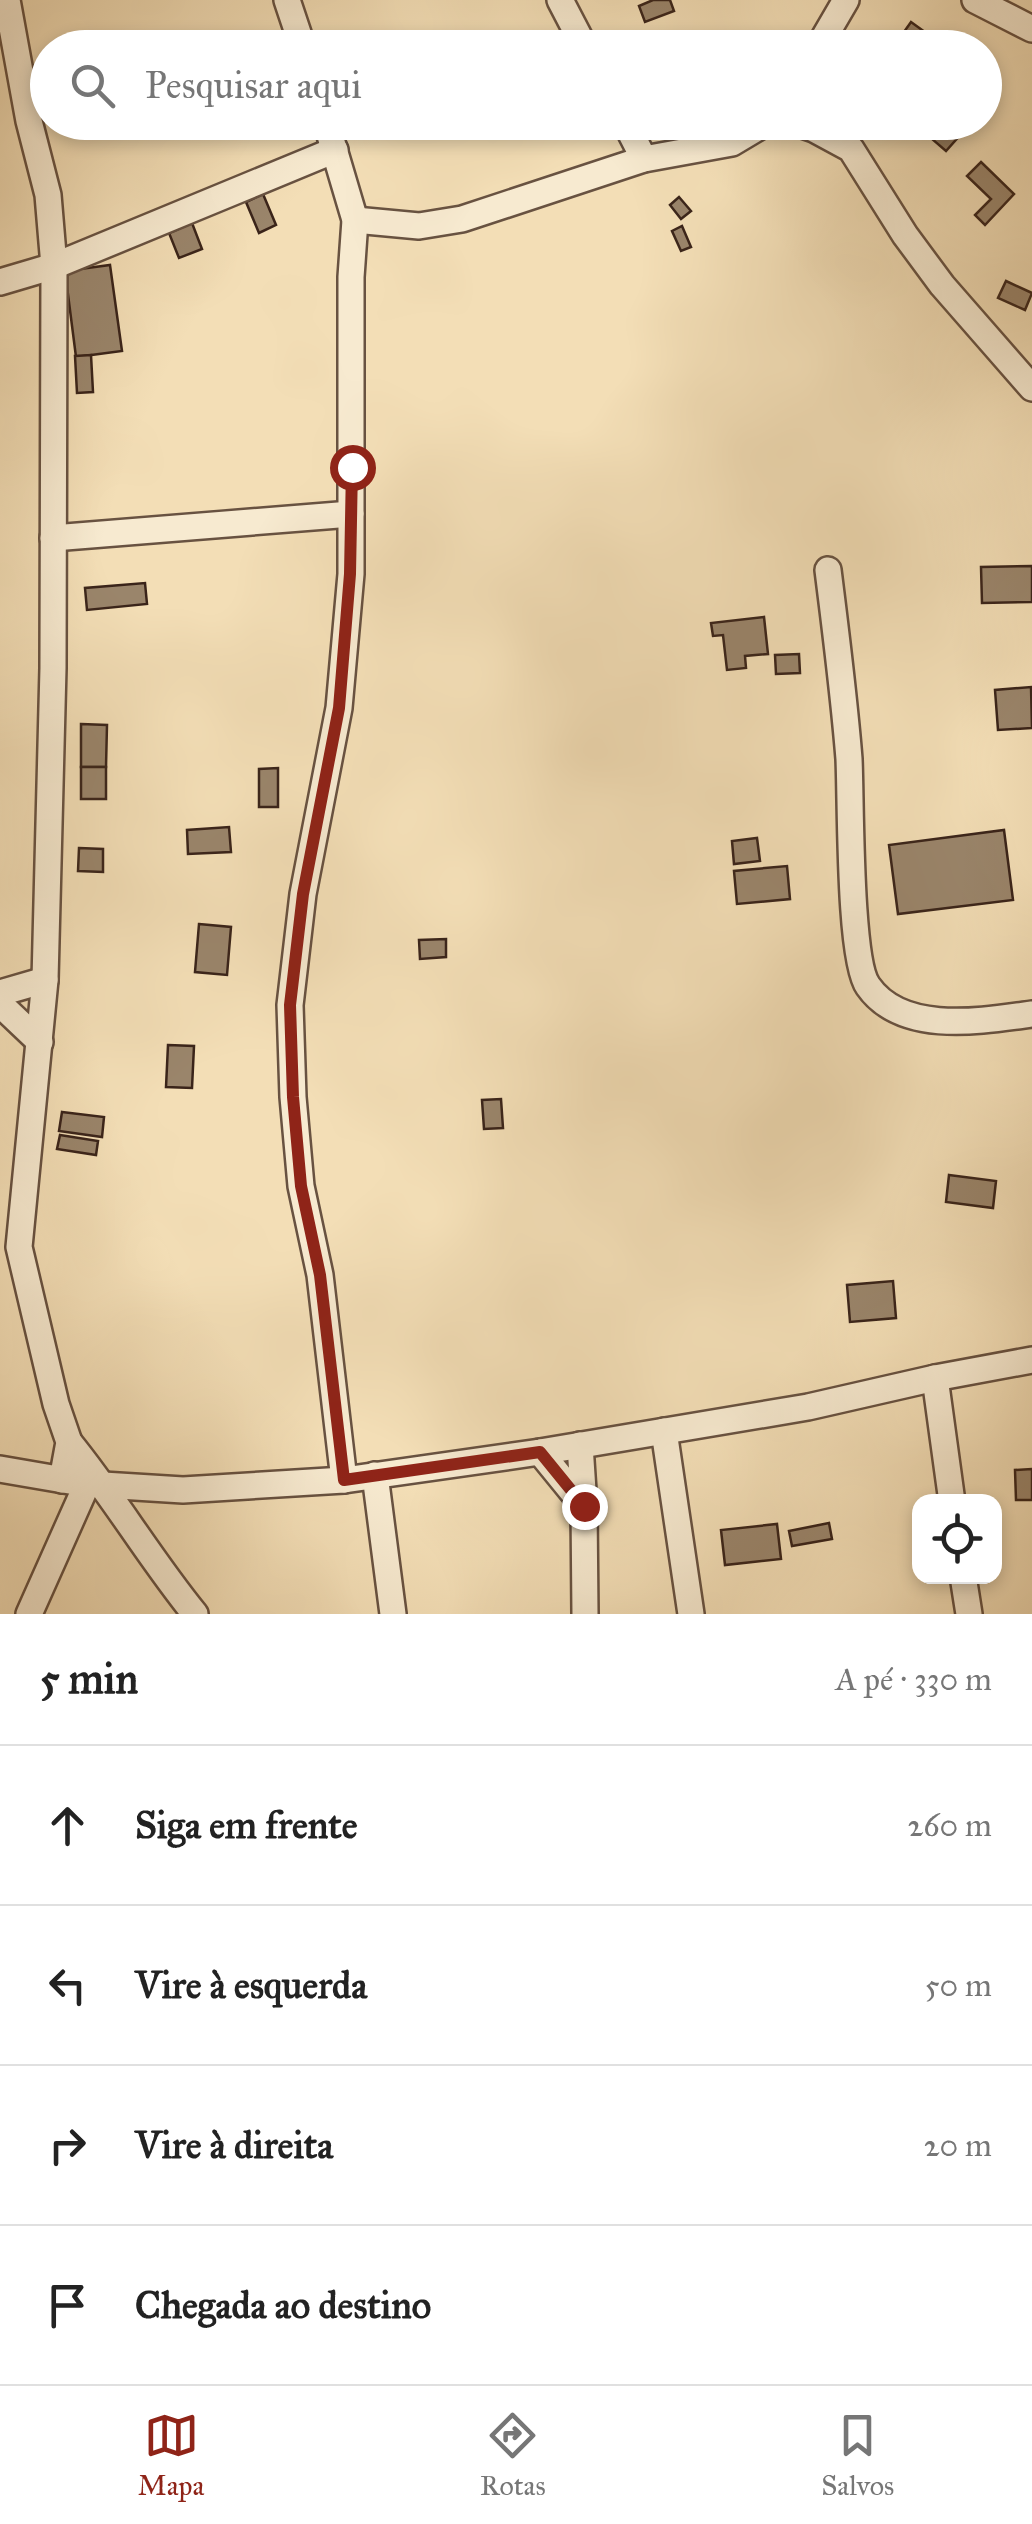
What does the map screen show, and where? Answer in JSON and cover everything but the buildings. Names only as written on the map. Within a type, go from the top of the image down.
[{"type":"street","points":[[7,0],[30,120]]},
{"type":"street","points":[[287,0],[296,30]]},
{"type":"street","points":[[560,0],[576,30]]},
{"type":"street","points":[[975,0],[1032,29]]},
{"type":"street","points":[[825,30],[835,6]]},
{"type":"street","points":[[35,140],[48,195],[54,266],[45,980],[40,1042],[9,1242],[56,1404],[84,1482],[195,1614]]},
{"type":"street","points":[[332,140],[355,220],[350,277],[350,574],[339,708],[303,894],[290,1005],[301,1186],[320,1275],[344,1480]]},
{"type":"street","points":[[634,140],[644,160]]},
{"type":"street","points":[[355,220],[419,226],[462,219],[644,160],[736,140]]},
{"type":"street","points":[[834,140],[851,149],[942,285],[1032,388]]},
{"type":"street","points":[[0,282],[54,266],[335,150]]},
{"type":"street","points":[[53,538],[351,514]]},
{"type":"street","points":[[828,570],[849,761],[856,940],[866,985],[898,1013],[938,1020],[1032,1014]]},
{"type":"street","points":[[0,993],[45,980]]},
{"type":"street","points":[[0,1004],[40,1042]]},
{"type":"street","points":[[0,1468],[84,1482],[183,1490],[344,1480],[808,1408],[1032,1360]]},
{"type":"street","points":[[935,1378],[951,1494]]},
{"type":"street","points":[[664,1431],[691,1614]]},
{"type":"street","points":[[29,1614],[84,1482],[68,1442]]},
{"type":"street","points":[[580,1445],[585,1614]]},
{"type":"street","points":[[540,1452],[584,1506]]},
{"type":"street","points":[[375,1475],[393,1614]]},
{"type":"street","points":[[964,1584],[970,1614]]},
{"type":"route","points":[[352,467],[350,574],[339,708],[303,894],[290,1005],[301,1186],[320,1275],[344,1480],[540,1452],[584,1506]]}]
